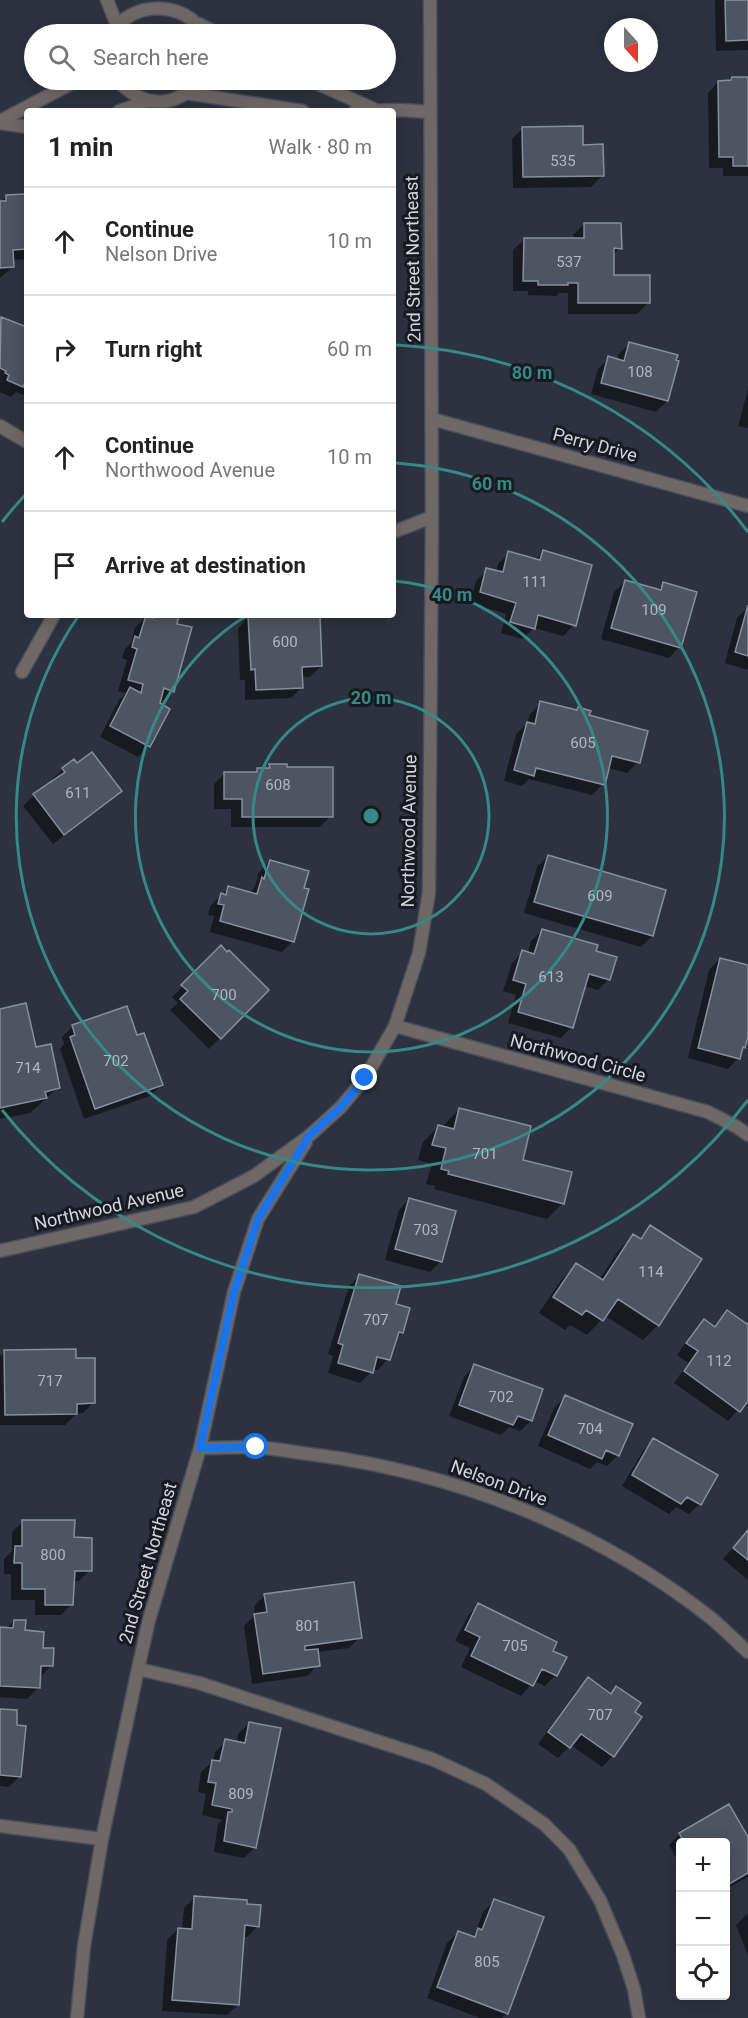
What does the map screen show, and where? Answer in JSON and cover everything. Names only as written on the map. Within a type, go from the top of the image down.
[{"type":"street","points":[[106,0],[113,24]]},
{"type":"street","name":"2nd Street Northeast","points":[[430,0],[432,517]]},
{"type":"street","points":[[120,24],[130,12],[158,2],[186,10],[198,24]]},
{"type":"street","points":[[26,108],[59,90]]},
{"type":"street","points":[[127,90],[149,101]]},
{"type":"street","points":[[128,108],[149,101],[168,101],[189,90]]},
{"type":"street","points":[[331,90],[371,108]]},
{"type":"street","points":[[186,93],[284,108]]},
{"type":"street","points":[[0,122],[24,109]]},
{"type":"street","points":[[396,111],[429,112]]},
{"type":"street","points":[[0,122],[24,126]]},
{"type":"street","name":"Perry Drive","points":[[432,419],[748,506]]},
{"type":"street","points":[[0,426],[24,440]]},
{"type":"street","points":[[396,531],[432,517]]},
{"type":"street","name":"Northwood Avenue","points":[[0,1251],[194,1207],[254,1176],[309,1136],[341,1107],[365,1078],[395,1026],[419,953],[429,892],[432,517]]},
{"type":"street","points":[[22,672],[52,618]]},
{"type":"street","name":"Northwood Circle","points":[[395,1026],[708,1112],[748,1135]]},
{"type":"street","name":"2nd Street Northeast","points":[[77,2018],[84,1946],[102,1839],[138,1669],[149,1620],[200,1448],[234,1292],[258,1219],[309,1136]]},
{"type":"street","name":"Nelson Drive","points":[[200,1448],[256,1447],[354,1460],[422,1475],[489,1496],[584,1536],[657,1579],[711,1619],[748,1652]]},
{"type":"street","points":[[138,1669],[199,1683],[432,1759],[486,1784],[544,1824],[569,1849],[600,1900],[623,1955],[634,1989],[639,2018]]},
{"type":"street","points":[[0,1826],[102,1839]]},
{"type":"building","points":[[725,0],[748,0],[748,40],[726,41]]},
{"type":"building","points":[[732,77],[748,77],[748,166],[733,166],[733,157],[719,157],[718,81],[731,80]]},
{"type":"building","points":[[583,126],[583,145],[603,144],[604,176],[523,177],[522,127]]},
{"type":"building","points":[[24,194],[24,249],[13,250],[14,267],[0,268],[0,201],[6,201],[6,195]]},
{"type":"building","points":[[584,223],[621,223],[622,249],[614,248],[614,275],[650,275],[650,303],[578,303],[578,283],[538,285],[538,281],[523,281],[524,238],[584,238]]},
{"type":"building","points":[[1,317],[24,326],[23,387],[7,380],[9,375],[0,368]]},
{"type":"building","points":[[629,342],[678,355],[676,360],[679,361],[668,401],[601,383],[608,356],[624,361]]},
{"type":"building","points":[[543,550],[592,565],[576,626],[538,615],[535,629],[510,622],[516,603],[480,592],[486,568],[503,572],[508,551],[540,560]]},
{"type":"building","points":[[625,580],[661,590],[663,582],[697,592],[681,648],[611,628]]},
{"type":"building","points":[[748,605],[748,656],[735,652]]},
{"type":"building","points":[[145,618],[178,618],[177,624],[192,627],[174,692],[164,688],[160,703],[170,709],[150,747],[110,726],[130,687],[141,693],[143,684],[128,680],[137,649],[132,647],[135,636],[139,638]]},
{"type":"building","points":[[248,618],[320,618],[322,666],[302,667],[303,688],[256,690],[255,669],[251,670]]},
{"type":"building","points":[[540,701],[577,710],[578,707],[591,711],[589,715],[648,731],[640,763],[612,756],[605,785],[536,768],[534,776],[514,770],[527,722],[535,724]]},
{"type":"building","points":[[92,752],[122,791],[64,835],[33,794],[65,772],[62,768],[74,759],[77,763]]},
{"type":"building","points":[[269,764],[287,764],[287,767],[333,767],[333,817],[242,817],[242,799],[224,799],[224,772],[257,772],[257,768],[270,768]]},
{"type":"building","points":[[548,855],[666,890],[653,936],[534,902]]},
{"type":"building","points":[[270,860],[309,871],[304,888],[309,889],[294,942],[220,921],[224,905],[218,904],[221,893],[226,895],[228,886],[257,894]]},
{"type":"building","points":[[542,929],[598,945],[596,951],[617,957],[610,980],[589,974],[573,1028],[518,1012],[526,984],[513,980],[522,950],[534,954]]},
{"type":"building","points":[[221,945],[227,952],[229,950],[269,990],[221,1039],[180,999],[188,991],[181,985]]},
{"type":"building","points":[[720,958],[748,965],[748,1037],[740,1059],[698,1048]]},
{"type":"building","points":[[26,1003],[36,1047],[51,1044],[60,1088],[45,1092],[47,1098],[0,1108],[0,1009]]},
{"type":"building","points":[[127,1006],[137,1035],[144,1033],[163,1085],[95,1109],[70,1037],[75,1035],[72,1025]]},
{"type":"building","points":[[459,1108],[531,1126],[523,1160],[572,1172],[564,1204],[448,1174],[449,1171],[441,1169],[446,1148],[432,1145],[438,1125],[454,1129]]},
{"type":"building","points":[[409,1198],[456,1211],[442,1262],[395,1249]]},
{"type":"building","points":[[650,1225],[702,1259],[659,1326],[618,1299],[603,1321],[586,1310],[582,1315],[553,1297],[576,1263],[603,1280],[633,1234],[641,1239]]},
{"type":"building","points":[[359,1274],[401,1286],[396,1304],[410,1308],[403,1333],[399,1332],[390,1360],[377,1357],[373,1373],[338,1363],[343,1345],[338,1343]]},
{"type":"building","points":[[727,1310],[748,1323],[748,1401],[740,1412],[684,1371],[698,1351],[686,1343],[704,1319],[715,1327]]},
{"type":"building","points":[[76,1349],[76,1358],[95,1358],[95,1403],[77,1404],[77,1414],[5,1415],[4,1350]]},
{"type":"building","points":[[474,1364],[543,1389],[532,1421],[518,1416],[513,1425],[459,1405]]},
{"type":"building","points":[[565,1395],[633,1424],[619,1456],[606,1450],[602,1459],[548,1435]]},
{"type":"building","points":[[653,1438],[718,1475],[701,1505],[687,1497],[681,1504],[632,1475]]},
{"type":"building","points":[[22,1520],[75,1520],[74,1537],[92,1538],[92,1571],[75,1571],[73,1605],[45,1605],[45,1589],[22,1589],[22,1563],[14,1563],[15,1546],[22,1546]]},
{"type":"building","points":[[748,1530],[748,1560],[733,1548]]},
{"type":"building","points":[[354,1582],[362,1638],[305,1646],[305,1650],[318,1649],[320,1666],[263,1674],[254,1614],[267,1612],[264,1594]]},
{"type":"building","points":[[478,1603],[557,1642],[553,1651],[567,1657],[557,1676],[542,1669],[533,1686],[471,1656],[480,1637],[465,1630]]},
{"type":"building","points":[[14,1620],[26,1620],[25,1630],[44,1632],[43,1648],[54,1648],[53,1666],[41,1666],[40,1688],[0,1686],[0,1627],[13,1628]]},
{"type":"building","points":[[588,1677],[611,1694],[616,1686],[641,1703],[635,1712],[642,1717],[614,1757],[581,1734],[570,1748],[548,1732]]},
{"type":"building","points":[[0,1709],[17,1710],[17,1725],[26,1726],[21,1777],[0,1775]]},
{"type":"building","points":[[249,1722],[281,1728],[256,1848],[224,1841],[228,1812],[232,1812],[232,1809],[212,1805],[216,1783],[208,1782],[212,1760],[220,1761],[225,1739],[245,1743]]},
{"type":"building","points":[[729,1804],[748,1837],[748,1873],[730,1884],[730,1838],[682,1838],[679,1833]]},
{"type":"building","points":[[194,1896],[247,1900],[247,1904],[261,1905],[259,1927],[245,1925],[239,2005],[172,2000],[178,1928],[192,1929]]},
{"type":"building","points":[[494,1899],[544,1917],[508,2014],[437,1987],[458,1931],[475,1937],[478,1928],[482,1930]]},
{"type":"route","points":[[256,1447],[200,1448],[234,1292],[258,1219],[309,1136],[341,1107],[365,1078]]}]
